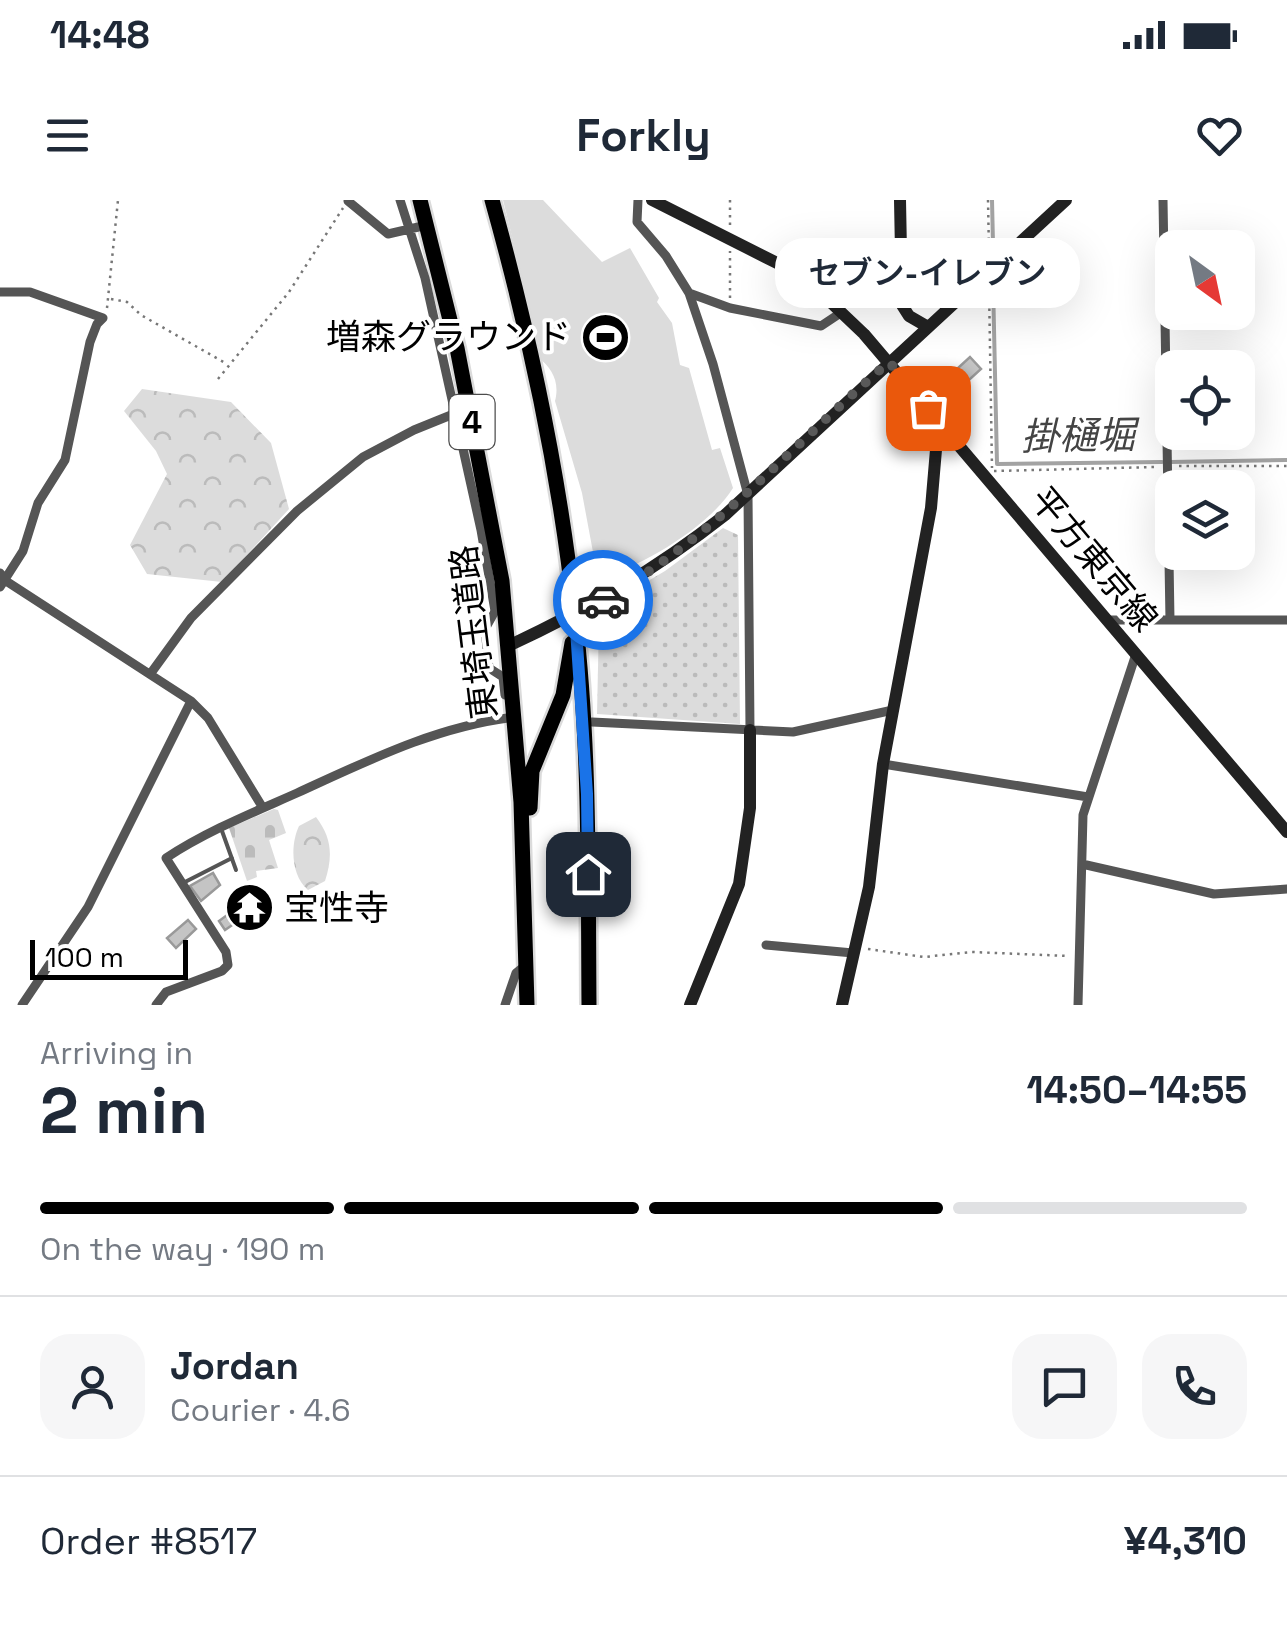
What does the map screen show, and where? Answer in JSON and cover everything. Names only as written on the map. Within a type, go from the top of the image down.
[{"type":"highway","name":"東埼玉道路","points":[[420,200],[457,348],[502,581],[524,847],[527,1005]]},
{"type":"highway","name":"4","points":[[492,200],[548,442],[575,614],[587,794],[589,1005]]},
{"type":"highway","points":[[524,847],[532,771],[562,694],[575,614]]},
{"type":"street","points":[[156,1005],[166,992],[222,972],[228,965],[226,952],[166,858],[220,826],[399,747],[461,727],[511,718],[502,677],[489,668],[485,629],[495,610],[426,278],[400,200]]},
{"type":"street","points":[[638,200],[638,222],[689,293],[713,364],[748,495],[750,808],[739,884],[690,1005]]},
{"type":"street","name":"平方東京線","points":[[652,200],[786,268],[842,312],[889,362],[1287,832]]},
{"type":"street","points":[[900,200],[902,305],[909,316],[928,326]]},
{"type":"street","points":[[508,646],[575,614],[671,556],[748,495],[1066,200]]},
{"type":"street","points":[[1163,200],[1170,620]]},
{"type":"street","points":[[348,202],[380,231],[397,233],[426,226]]},
{"type":"street","points":[[0,292],[30,292],[104,318]]},
{"type":"street","points":[[689,293],[730,308],[821,326],[842,312]]},
{"type":"street","points":[[104,318],[97,324],[90,342],[64,460],[38,502],[24,551],[2,580],[192,701],[208,718],[263,808]]},
{"type":"street","points":[[151,673],[191,618],[297,511],[364,457],[456,413]]},
{"type":"street","points":[[842,1005],[869,887],[883,764],[922,566],[936,438],[945,428]]},
{"type":"street","points":[[1106,620],[1287,620]]},
{"type":"street","points":[[1078,1005],[1083,815],[1136,654]]},
{"type":"street","points":[[22,1005],[88,907],[192,701]]},
{"type":"street","points":[[592,722],[793,732],[893,710]]},
{"type":"street","points":[[883,764],[1088,796]]},
{"type":"street","points":[[1082,864],[1214,894],[1287,889]]},
{"type":"street","points":[[766,945],[853,950]]},
{"type":"street","points":[[505,1005],[516,973],[526,965]]},
{"type":"lane","points":[[220,826],[236,870]]},
{"type":"lane","points":[[182,883],[232,858]]},
{"type":"path","points":[[104,318],[111,298],[118,200]]},
{"type":"path","points":[[730,200],[730,308]]},
{"type":"path","points":[[988,200],[990,471],[1287,466]]},
{"type":"path","points":[[218,379],[270,318],[348,202]]},
{"type":"path","points":[[111,298],[126,302],[141,316],[228,365]]},
{"type":"path","points":[[853,950],[924,957],[972,952],[1080,956]]},
{"type":"green space","name":"増森グラウンド","points":[[503,200],[543,200],[602,262],[630,248],[672,323],[680,365],[689,368],[712,450],[720,448],[733,488],[708,517],[673,544],[598,579],[582,493],[555,401],[556,382],[538,357],[540,350]]},
{"type":"green space","points":[[142,389],[231,402],[271,443],[289,509],[222,582],[147,574],[130,545],[167,474],[156,451],[124,411]]},
{"type":"green space","points":[[723,528],[738,535],[740,724],[597,714],[599,621],[609,604],[665,571]]},
{"type":"green space","points":[[278,810],[286,833],[269,840],[278,868],[256,871],[257,877],[247,881],[229,828]]},
{"type":"green space","points":[[316,817],[328,840],[329,863],[325,881],[308,890],[295,869],[294,842],[299,826]]},
{"type":"building","points":[[970,357],[981,369],[958,390],[947,378]]},
{"type":"building","points":[[213,873],[220,885],[201,901],[190,886]]},
{"type":"building","name":"宝性寺","points":[[247,897],[249,901],[254,897],[260,906],[256,909],[259,913],[252,918],[239,907]]},
{"type":"building","points":[[238,907],[244,917],[225,930],[219,921]]},
{"type":"building","points":[[188,920],[196,929],[176,948],[167,938]]},
{"type":"waterway","name":"掛樋堀","points":[[992,200],[993,244]]},
{"type":"waterway","name":"掛樋堀","points":[[993,283],[997,464],[1162,462]]},
{"type":"waterway","name":"掛樋堀","points":[[1170,462],[1287,460]]},
{"type":"way so far","points":[[603,600],[724,516],[889,362],[928,408]]},
{"type":"place","name":"増森グラウンド","points":[[606,337]]},
{"type":"place","name":"セブン-イレブン","points":[[928,408]]},
{"type":"place","name":"宝性寺","points":[[249,908]]},
{"type":"route","points":[[588,874],[575,614],[603,600]]}]
